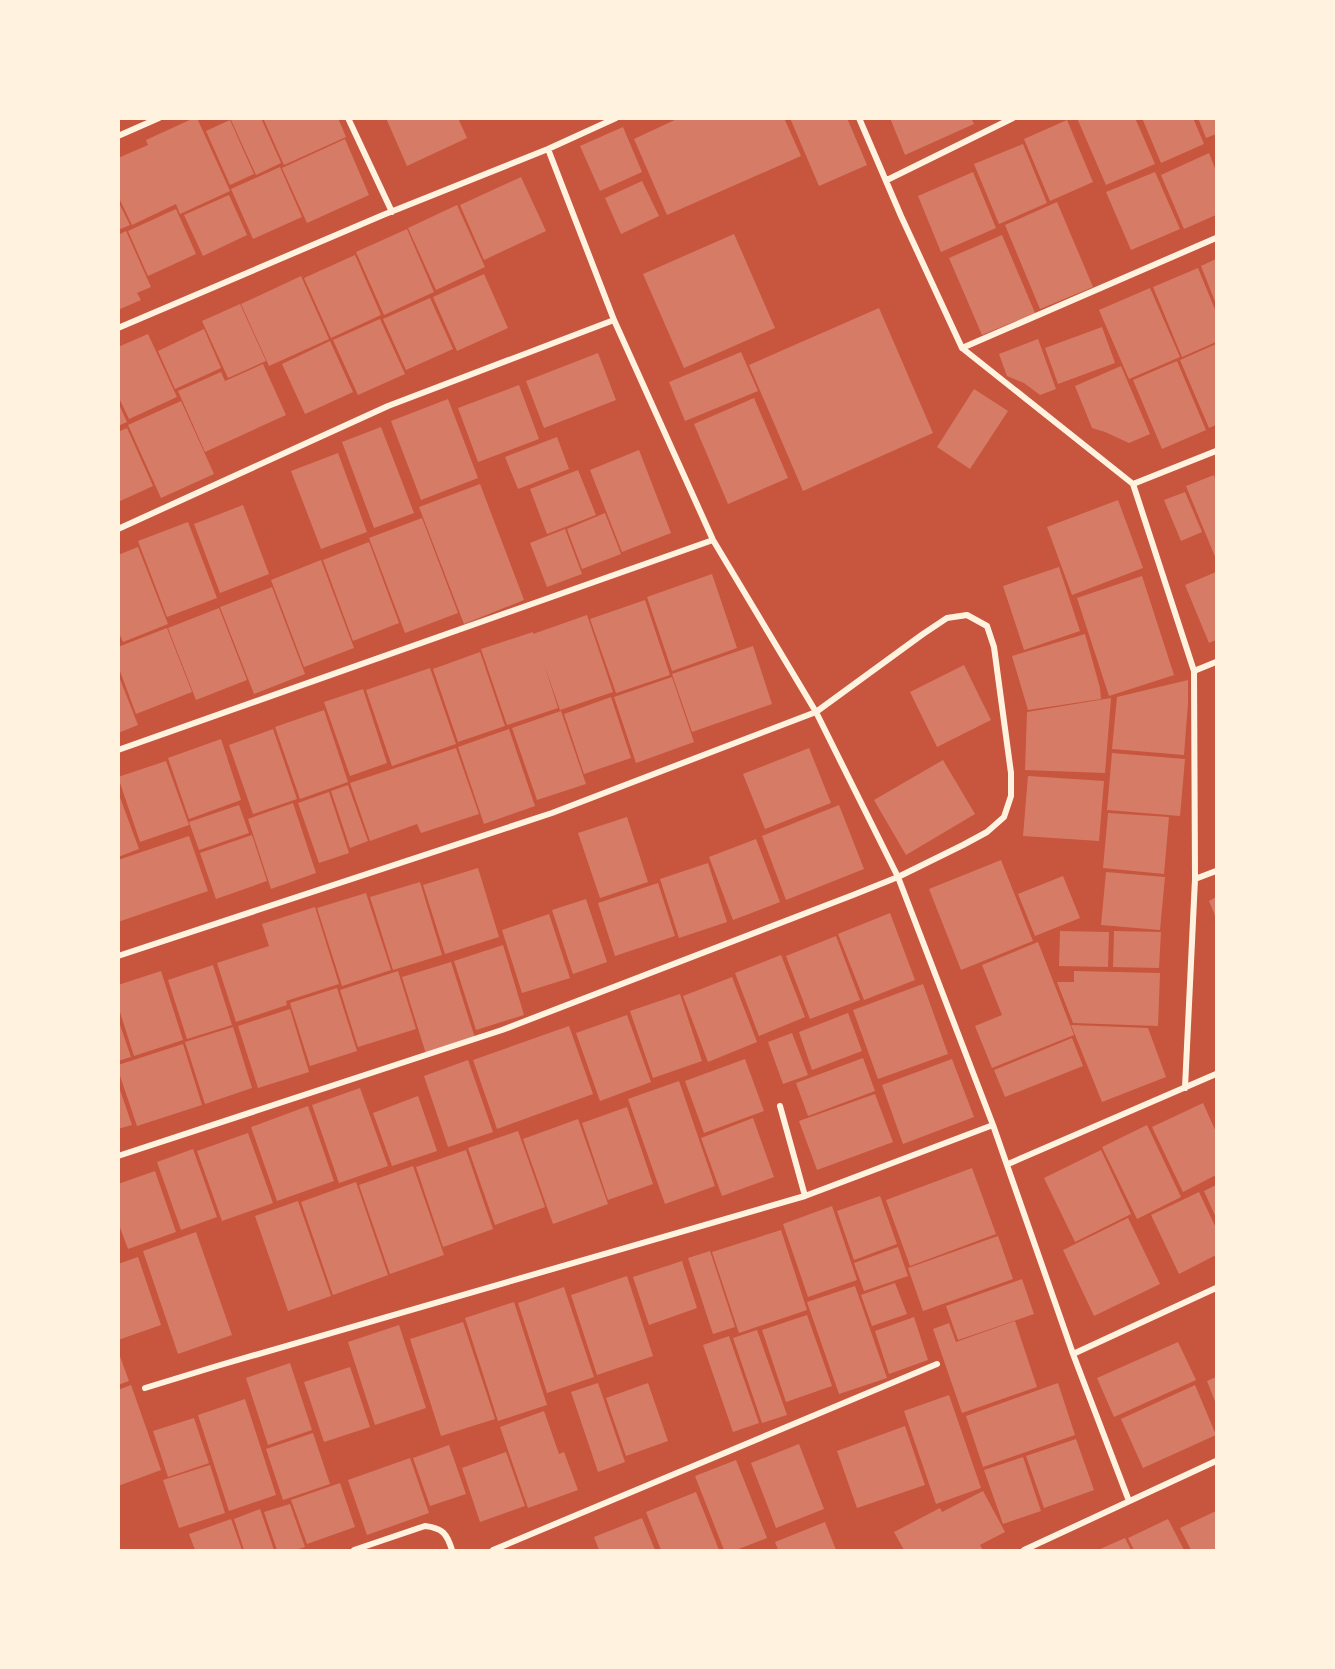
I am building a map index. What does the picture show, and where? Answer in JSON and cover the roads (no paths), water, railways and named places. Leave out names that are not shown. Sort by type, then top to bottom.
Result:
[{"type":"street","points":[[118,136],[159,118]]},
{"type":"street","points":[[348,118],[392,212]]},
{"type":"street","points":[[118,327],[548,149],[616,118]]},
{"type":"street","points":[[859,118],[962,348],[1133,484],[1194,671],[1195,879],[1185,1088]]},
{"type":"street","points":[[887,180],[1013,118]]},
{"type":"street","points":[[548,149],[614,320],[713,540],[816,712],[898,877],[1008,1164],[1073,1354],[1129,1501]]},
{"type":"street","points":[[962,348],[1216,238]]},
{"type":"street","points":[[118,529],[388,406],[614,320]]},
{"type":"street","points":[[1133,484],[1216,451]]},
{"type":"street","points":[[118,750],[713,540]]},
{"type":"street","points":[[118,957],[552,813],[816,712],[947,618],[967,615],[987,626],[994,647],[1011,773],[1011,796],[1004,817],[987,832],[898,877],[502,1030],[118,1156]]},
{"type":"street","points":[[1194,671],[1216,662]]},
{"type":"street","points":[[1195,879],[1216,871]]},
{"type":"street","points":[[1008,1164],[1216,1074]]},
{"type":"street","points":[[780,1106],[805,1196]]},
{"type":"street","points":[[145,1388],[805,1196],[993,1125]]},
{"type":"street","points":[[1073,1354],[1216,1288]]},
{"type":"street","points":[[493,1551],[937,1364]]},
{"type":"street","points":[[1024,1551],[1216,1461]]},
{"type":"street","points":[[354,1551],[426,1526],[442,1531],[452,1551]]}]
